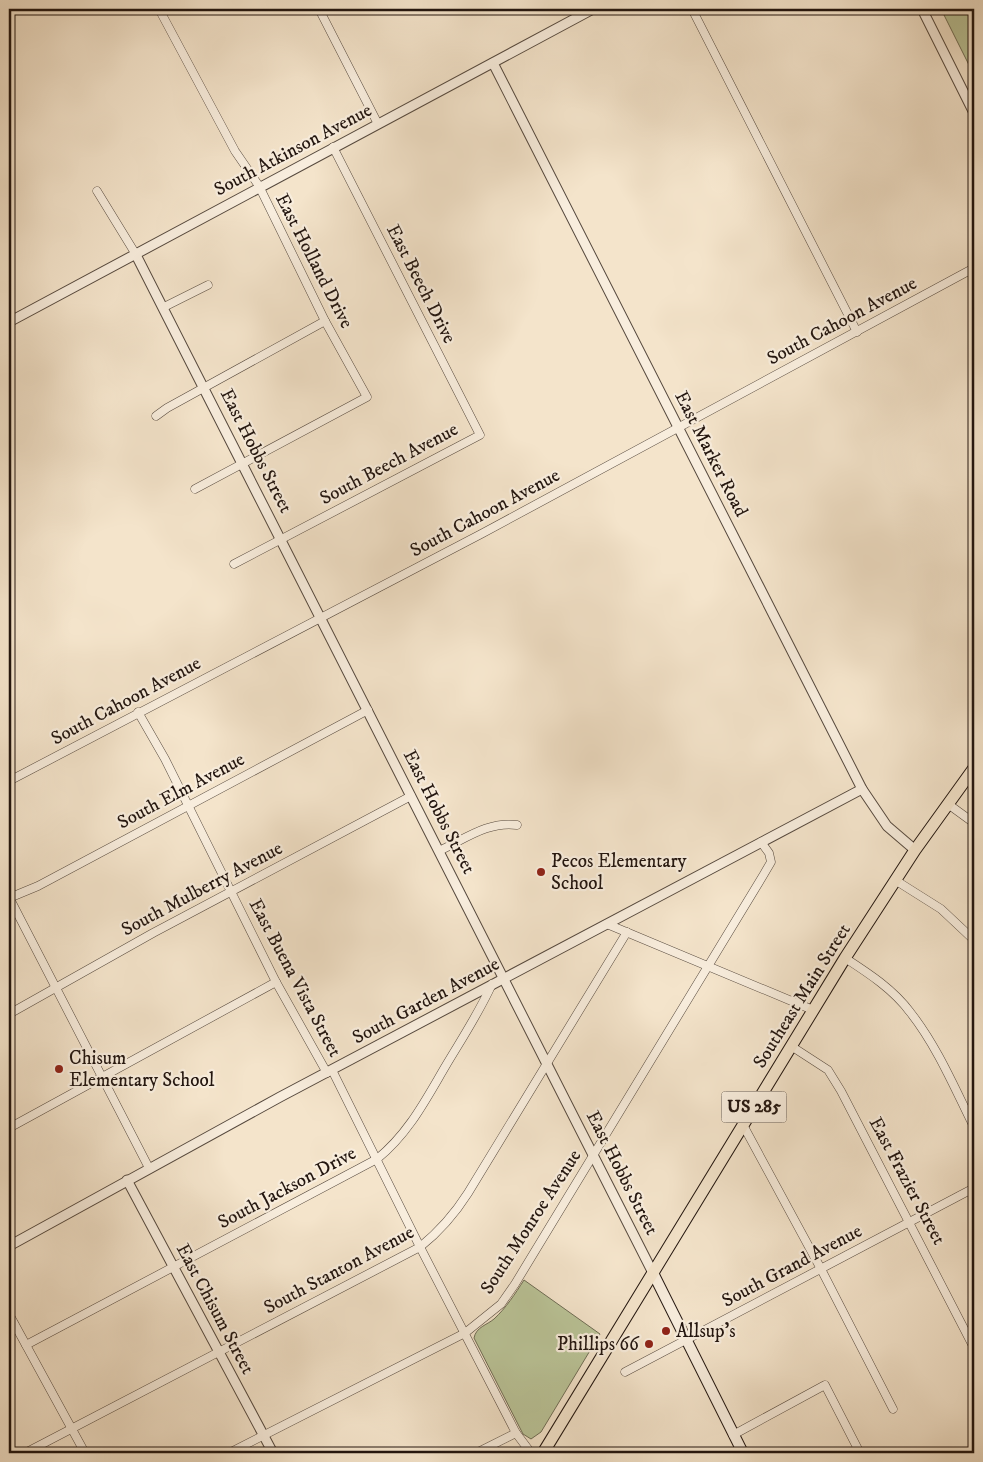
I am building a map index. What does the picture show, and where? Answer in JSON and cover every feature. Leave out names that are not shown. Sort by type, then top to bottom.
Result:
[{"type":"main road","name":"Southeast Main Street","points":[[543,1453],[845,958],[915,850],[974,768]]},
{"type":"main road","name":"East Hobbs Street","points":[[653,1273],[743,1453]]},
{"type":"street","name":"East Holland Drive","points":[[159,9],[235,151],[259,186],[325,322],[366,397],[242,464]]},
{"type":"street","points":[[319,9],[378,124]]},
{"type":"street","name":"South Atkinson Avenue","points":[[9,322],[259,186],[593,9]]},
{"type":"street","points":[[692,9],[857,332]]},
{"type":"street","points":[[922,9],[974,112]]},
{"type":"street","name":"East Marker Road","points":[[493,63],[680,427],[862,789],[887,826],[915,850]]},
{"type":"street","name":"East Beech Drive","points":[[333,148],[480,434]]},
{"type":"street","name":"East Hobbs Street","points":[[97,191],[135,253],[164,306],[242,464],[548,1063],[653,1273]]},
{"type":"street","name":"South Cahoon Avenue","points":[[9,781],[680,427],[974,268]]},
{"type":"street","points":[[164,306],[208,285]]},
{"type":"street","points":[[156,416],[325,322]]},
{"type":"street","name":"South Beech Avenue","points":[[234,564],[480,434]]},
{"type":"street","points":[[194,489],[242,464]]},
{"type":"street","name":"South Elm Avenue","points":[[9,898],[38,886],[368,710]]},
{"type":"street","name":"East Buena Vista Street","points":[[138,712],[189,806],[276,982],[377,1159],[516,1433],[531,1453]]},
{"type":"street","name":"South Garden Avenue","points":[[9,1246],[149,1168],[492,984],[862,789]]},
{"type":"street","name":"South Mulberry Avenue","points":[[9,1014],[231,891],[411,796]]},
{"type":"street","points":[[948,804],[974,823]]},
{"type":"street","points":[[439,851],[490,826],[502,823],[517,825]]},
{"type":"street","name":"South Monroe Avenue","points":[[230,1453],[264,1435],[271,1434],[465,1333],[490,1314],[506,1297],[771,862],[769,853],[761,842]]},
{"type":"street","points":[[895,880],[941,909],[974,940]]},
{"type":"street","points":[[9,898],[149,1168]]},
{"type":"street","points":[[607,924],[625,935],[708,966],[814,1010]]},
{"type":"street","name":"South Stanton Avenue","points":[[25,1453],[420,1247],[454,1215],[625,935]]},
{"type":"street","points":[[845,958],[888,989],[910,1012],[929,1042],[974,1127]]},
{"type":"street","points":[[9,1128],[276,982]]},
{"type":"street","name":"South Jackson Drive","points":[[26,1345],[377,1159],[394,1145],[409,1126],[471,1024],[492,984]]},
{"type":"street","name":"East Frazier Street","points":[[791,1046],[828,1070],[841,1091],[974,1348]]},
{"type":"street","points":[[743,1125],[821,1269],[892,1409]]},
{"type":"street","name":"East Chisum Street","points":[[127,1180],[273,1453]]},
{"type":"street","name":"South Grand Avenue","points":[[625,1372],[974,1188]]},
{"type":"street","points":[[9,1314],[84,1453]]},
{"type":"street","points":[[733,1435],[825,1385],[860,1453]]},
{"type":"street","points":[[476,1453],[516,1433]]},
{"type":"green space","points":[[941,9],[974,9],[974,75]]},
{"type":"green space","points":[[524,1280],[600,1334],[541,1432],[531,1439],[523,1434],[474,1338],[479,1329],[494,1319],[502,1310]]},
{"type":"place","name":"Pecos Elementary School","points":[[541,872]]},
{"type":"place","name":"Chisum Elementary School","points":[[59,1069]]},
{"type":"place","name":"Allsup's","points":[[666,1331]]},
{"type":"place","name":"Phillips 66","points":[[649,1344]]}]
